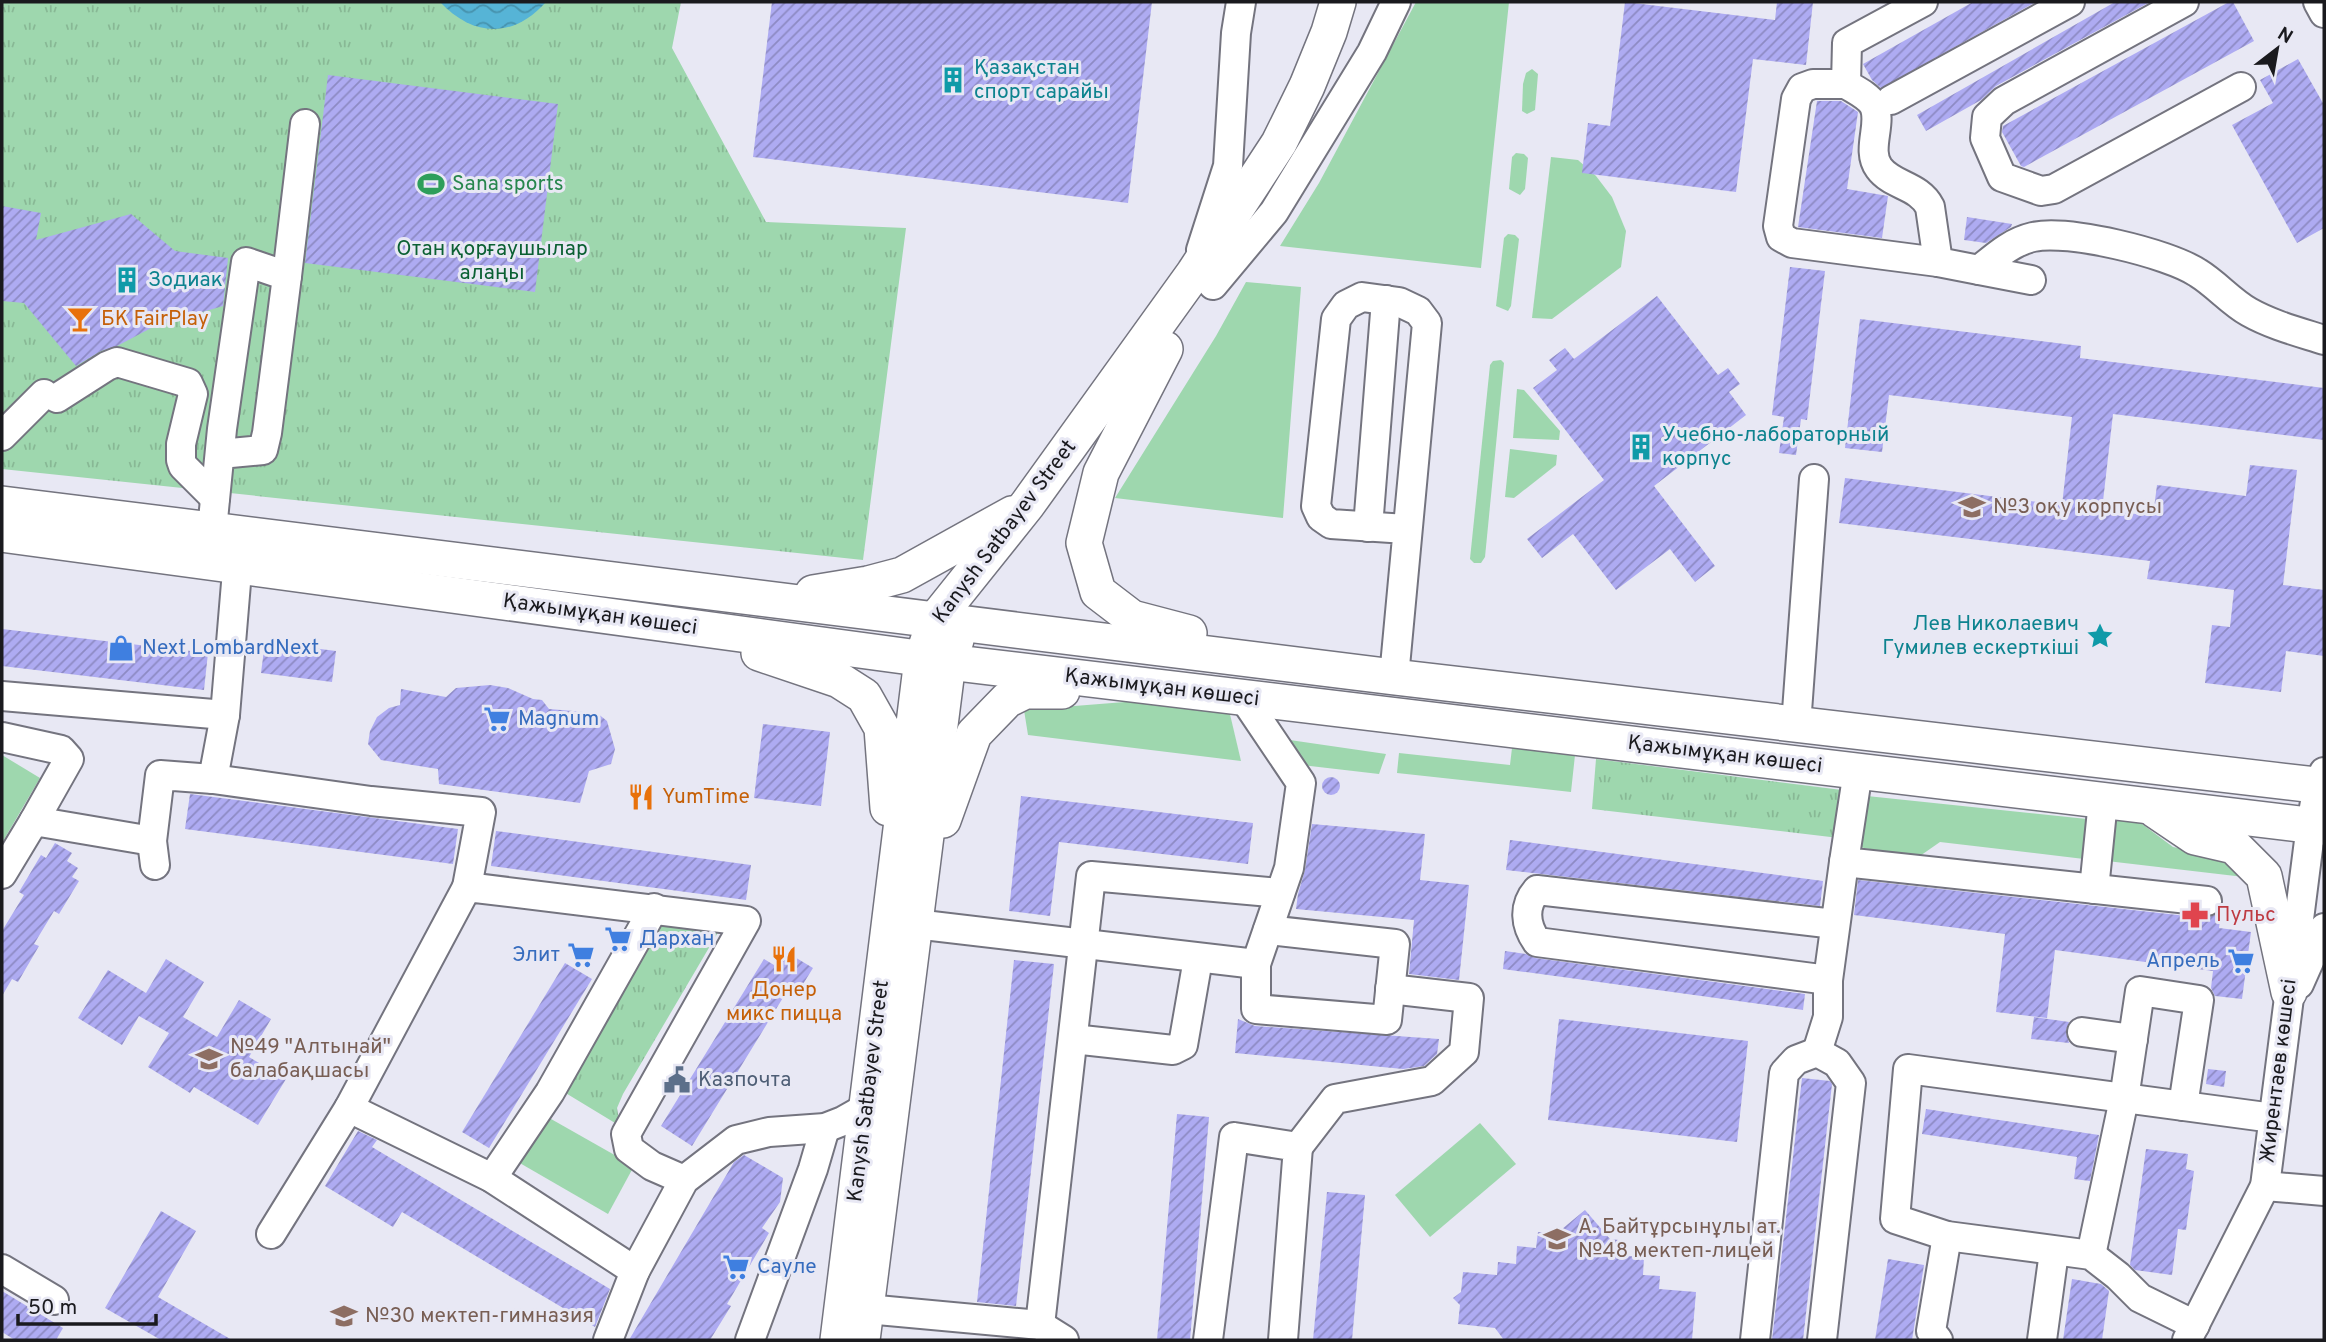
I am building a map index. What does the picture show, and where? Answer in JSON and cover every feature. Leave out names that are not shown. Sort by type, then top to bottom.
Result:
[{"type":"main road","name":"Kanysh Satbayev Street","points":[[949,622],[1166,349],[1279,143],[1307,86],[1338,2]]},
{"type":"main road","name":"Kanysh Satbayev Street","points":[[838,1340],[857,1319],[880,1100],[935,661],[949,622],[1027,505],[1203,279],[1301,147],[1346,45],[1360,2]]},
{"type":"main road","points":[[1166,349],[1101,473],[1084,543],[1098,592],[1132,618],[1321,668]]},
{"type":"main road","name":"Қажымұқан көшесі","points":[[2,504],[223,538],[669,625],[935,661],[2317,826]]},
{"type":"main road","points":[[768,599],[868,584],[902,575],[1027,505]]},
{"type":"main road","name":"Қажымұқан көшесі","points":[[11,543],[223,538],[768,599],[1796,725],[2322,781]]},
{"type":"main road","points":[[669,625],[839,680],[864,696],[882,728],[907,883]]},
{"type":"main road","points":[[907,883],[974,734],[1007,700],[1026,691],[1167,688]]},
{"type":"main road","points":[[2149,806],[2195,837],[2234,846],[2264,876],[2288,1002]]},
{"type":"main road","name":"Kanysh Satbayev Street","points":[[880,1100],[915,924],[907,883]]},
{"type":"street","points":[[1203,279],[1227,166],[1236,33],[1241,2]]},
{"type":"street","points":[[1203,279],[1274,212],[1372,52],[1396,2]]},
{"type":"street","points":[[1846,84],[1847,43],[1923,2]]},
{"type":"street","points":[[1891,100],[2070,2]]},
{"type":"street","points":[[2185,2],[2004,101],[1987,117],[1985,138],[2002,177],[2040,191],[2054,189],[2241,87]]},
{"type":"street","points":[[2318,2],[2324,13]]},
{"type":"street","points":[[1938,262],[1930,207],[1926,198],[1887,176],[1878,167],[1874,157],[1876,111],[1872,103],[1846,84],[1813,84],[1802,88],[1796,99],[1778,226],[1781,237],[1792,243],[1938,262],[2031,280]]},
{"type":"street","points":[[220,454],[263,450],[305,124]]},
{"type":"street","points":[[1979,270],[2008,246],[2034,237],[2062,235],[2123,246],[2172,259],[2197,272],[2248,312],[2324,340]]},
{"type":"street","points":[[213,779],[225,715],[220,454],[246,262],[287,276]]},
{"type":"street","points":[[1394,677],[1427,323],[1418,311],[1399,302],[1362,297],[1346,305],[1336,319],[1316,506],[1321,517],[1331,524],[1406,529]]},
{"type":"street","points":[[1368,527],[1386,300]]},
{"type":"street","points":[[2,436],[50,396],[117,362],[188,383],[193,394],[181,443],[181,460],[223,538]]},
{"type":"street","points":[[1796,725],[1814,479]]},
{"type":"street","points":[[2,696],[225,715]]},
{"type":"street","points":[[1243,697],[1301,783],[1289,868],[1256,964],[1256,1009],[1387,1020],[1395,944],[1268,930]]},
{"type":"street","points":[[2,737],[61,750],[69,759],[2,874]]},
{"type":"street","points":[[1817,1052],[1828,1017],[1828,980],[1858,771]]},
{"type":"street","points":[[34,821],[154,853],[159,775],[213,779],[371,801],[481,812],[467,887],[349,1108],[271,1234]]},
{"type":"street","name":"Жирентаев көшесі","points":[[2191,1333],[2265,1186],[2288,1002],[2322,781]]},
{"type":"street","points":[[2094,889],[2103,800]]},
{"type":"street","points":[[1844,862],[2207,901]]},
{"type":"street","points":[[1040,1325],[1091,876],[1280,893]]},
{"type":"street","points":[[467,887],[746,921],[626,1134],[629,1149],[652,1166],[684,1180]]},
{"type":"street","points":[[1828,980],[1537,942],[1530,933],[1526,912],[1529,899],[1537,890],[1835,924]]},
{"type":"street","points":[[492,1178],[550,1092],[654,908]]},
{"type":"street","points":[[915,924],[1256,964]]},
{"type":"street","points":[[2288,1002],[2324,928]]},
{"type":"street","points":[[1073,1039],[1173,1050],[1184,1045],[1198,959]]},
{"type":"street","points":[[1283,1340],[1298,1147],[1335,1100],[1432,1082],[1464,1052],[1469,998],[1390,989]]},
{"type":"street","points":[[2091,1255],[2124,1098],[2140,991],[2199,1000],[2183,1106]]},
{"type":"street","points":[[2082,1032],[2133,1039]]},
{"type":"street","points":[[1755,1340],[1784,1073],[1796,1060],[1817,1052],[1838,1063],[1851,1083],[1822,1340]]},
{"type":"street","points":[[2191,1333],[2140,1298],[2091,1255],[1947,1236],[1895,1219],[1908,1069],[2273,1118]]},
{"type":"street","points":[[608,1340],[635,1271],[684,1180],[736,1140],[769,1132],[825,1128],[880,1100]]},
{"type":"street","points":[[349,1108],[492,1178],[635,1271]]},
{"type":"street","points":[[750,1340],[813,1169],[825,1128]]},
{"type":"street","points":[[1208,1340],[1234,1137],[1298,1147]]},
{"type":"street","points":[[2265,1186],[2324,1191]]},
{"type":"street","points":[[1938,1340],[1931,1331],[1947,1236]]},
{"type":"street","points":[[2042,1340],[2053,1252]]},
{"type":"street","points":[[2,1269],[54,1300]]},
{"type":"street","points":[[857,1319],[1040,1325],[1064,1340]]},
{"type":"green space","name":"Отан қорғаушылар алаңы","points":[[2,2],[681,2],[672,48],[766,222],[906,228],[863,560],[2,469]]},
{"type":"green space","points":[[1416,2],[1509,2],[1481,268],[1280,246],[1319,183]]},
{"type":"green space","points":[[1532,69],[1538,74],[1535,110],[1527,114],[1522,111],[1523,84],[1526,73]]},
{"type":"green space","points":[[1516,153],[1524,154],[1528,158],[1525,189],[1520,195],[1509,189],[1512,157]]},
{"type":"green space","points":[[1551,157],[1578,160],[1596,176],[1612,197],[1626,231],[1621,267],[1552,319],[1532,318]]},
{"type":"green space","points":[[1508,234],[1519,239],[1511,306],[1508,311],[1496,306],[1504,238]]},
{"type":"green space","points":[[1246,282],[1301,287],[1283,518],[1115,498],[1216,336]]},
{"type":"green space","points":[[1501,360],[1504,363],[1485,557],[1481,563],[1474,563],[1470,559],[1490,365],[1493,361]]},
{"type":"green space","points":[[1517,389],[1524,390],[1560,431],[1559,440],[1513,438]]},
{"type":"green space","points":[[1510,449],[1557,455],[1556,465],[1514,498],[1505,497]]},
{"type":"green space","points":[[1150,700],[1229,710],[1241,761],[1028,735],[1024,710]]},
{"type":"green space","points":[[1276,738],[1386,754],[1379,774],[1293,764]]},
{"type":"green space","points":[[1512,748],[1575,755],[1571,792],[1397,773],[1399,753],[1510,765]]},
{"type":"green space","points":[[2,755],[40,778],[2,843]]},
{"type":"green space","points":[[1596,759],[1842,790],[1839,838],[1592,809]]},
{"type":"green space","points":[[1867,796],[2087,819],[2084,859],[1940,842],[1917,858],[1859,847]]},
{"type":"green space","points":[[2114,818],[2138,821],[2173,847],[2219,856],[2244,877],[2107,861]]},
{"type":"green space","points":[[654,921],[720,929],[623,1094],[617,1108],[620,1126],[559,1089]]},
{"type":"green space","points":[[544,1115],[634,1166],[608,1214],[518,1162]]},
{"type":"green space","points":[[1480,1123],[1516,1164],[1430,1237],[1395,1195]]},
{"type":"water","points":[[440,2],[546,2],[520,23],[493,29],[466,22]]},
{"type":"building","name":"Қазақстан спорт сарайы","points":[[772,2],[1152,2],[1128,203],[753,157]]},
{"type":"building","points":[[1625,2],[1775,20],[1777,2],[1813,2],[1806,65],[1753,59],[1736,192],[1582,173],[1588,123],[1610,126]]},
{"type":"building","points":[[1973,2],[2036,2],[1881,88],[1872,80],[1863,64]]},
{"type":"building","points":[[2115,2],[2150,2],[1996,86],[1981,100],[1926,131],[1917,115]]},
{"type":"building","points":[[2233,2],[2254,41],[2024,167],[2021,166],[2002,132],[2003,126]]},
{"type":"building","points":[[2298,59],[2324,105],[2324,228],[2297,243],[2232,125],[2273,103],[2260,80]]},
{"type":"building","name":"Sana sports","points":[[328,75],[558,104],[535,292],[305,263]]},
{"type":"building","points":[[1817,101],[1841,101],[1858,112],[1847,189],[1888,196],[1882,238],[1798,227]]},
{"type":"building","name":"Зодиак","points":[[2,206],[41,213],[36,240],[131,214],[175,251],[228,258],[223,306],[155,326],[76,366],[24,303],[2,301]]},
{"type":"building","points":[[1967,217],[2012,224],[1986,243],[1964,240]]},
{"type":"building","points":[[1790,267],[1825,271],[1807,420],[1801,419],[1796,455],[1779,453],[1784,417],[1772,415]]},
{"type":"building","name":"Учебно-лабораторный корпус","points":[[1657,296],[1718,375],[1728,368],[1740,384],[1729,392],[1746,415],[1654,486],[1715,566],[1695,582],[1670,549],[1616,590],[1573,534],[1542,558],[1527,539],[1604,480],[1533,388],[1557,370],[1549,360],[1565,348],[1574,359]]},
{"type":"building","name":"№3 оқу корпусы","points":[[1860,319],[2081,346],[2080,358],[2324,388],[2324,440],[2113,414],[2102,510],[2153,516],[2157,485],[2246,496],[2250,465],[2297,470],[2283,585],[2324,590],[2324,656],[2286,651],[2281,692],[2205,683],[2212,625],[2230,627],[2234,590],[2147,579],[2150,561],[1839,523],[1845,478],[2062,505],[2072,417],[1889,395],[1882,452],[1845,448]]},
{"type":"building","points":[[2,629],[208,653],[204,690],[2,666]]},
{"type":"building","points":[[265,642],[336,651],[332,682],[261,673]]},
{"type":"building","points":[[490,685],[508,688],[542,700],[549,709],[597,713],[607,721],[615,749],[611,764],[589,771],[580,803],[439,784],[438,769],[381,760],[368,744],[370,731],[377,717],[389,708],[400,705],[401,689],[446,697],[456,688]]},
{"type":"building","points":[[763,724],[830,732],[821,806],[754,798]]},
{"type":"building","points":[[1331,777],[1337,780],[1340,786],[1337,792],[1331,795],[1325,792],[1322,786],[1325,780]]},
{"type":"building","points":[[190,794],[458,829],[453,864],[185,829]]},
{"type":"building","points":[[1021,796],[1253,823],[1248,864],[1059,842],[1050,916],[1009,911]]},
{"type":"building","points":[[1312,824],[1425,834],[1420,880],[1469,885],[1459,980],[1409,974],[1414,920],[1296,909]]},
{"type":"building","points":[[496,831],[751,865],[746,900],[491,866]]},
{"type":"building","points":[[1510,840],[1823,881],[1820,906],[1506,870]]},
{"type":"building","points":[[55,843],[72,853],[67,861],[78,868],[72,877],[79,881],[59,914],[54,911],[34,944],[39,946],[18,982],[12,979],[2,996],[2,931],[24,895],[19,892],[41,855],[46,858]]},
{"type":"building","points":[[1858,880],[2205,918],[2221,913],[2219,928],[2251,932],[2242,999],[2215,996],[2211,988],[2213,971],[2055,950],[2047,1018],[1996,1012],[2005,934],[1854,915]]},
{"type":"building","points":[[1505,951],[1535,958],[1805,994],[1803,1010],[1503,969]]},
{"type":"building","points":[[788,953],[813,968],[800,989],[792,983],[692,1146],[661,1126],[764,959],[779,968]]},
{"type":"building","points":[[166,959],[204,982],[183,1017],[217,1037],[239,1000],[271,1019],[249,1057],[286,1079],[258,1125],[194,1087],[190,1093],[148,1067],[169,1033],[139,1016],[122,1045],[78,1018],[108,970],[146,993]]},
{"type":"building","points":[[1014,960],[1054,964],[1016,1306],[977,1302]]},
{"type":"building","points":[[565,963],[592,979],[489,1148],[462,1132]]},
{"type":"building","points":[[2034,1017],[2069,1022],[2066,1030],[2069,1043],[2031,1039]]},
{"type":"building","points":[[1238,1019],[1255,1026],[1439,1039],[1437,1054],[1424,1066],[1403,1069],[1235,1053]]},
{"type":"building","points":[[1559,1019],[1748,1041],[1737,1142],[1548,1120]]},
{"type":"building","points":[[2208,1069],[2226,1071],[2224,1087],[2206,1084]]},
{"type":"building","points":[[1802,1078],[1830,1081],[1832,1084],[1803,1340],[1772,1340]]},
{"type":"building","points":[[1926,1109],[2099,1135],[2090,1181],[2074,1179],[2077,1157],[1922,1134]]},
{"type":"building","points":[[1177,1114],[1209,1117],[1190,1340],[1157,1340]]},
{"type":"building","points":[[358,1131],[377,1140],[372,1147],[610,1289],[595,1327],[402,1212],[393,1227],[325,1186]]},
{"type":"building","points":[[2146,1149],[2188,1154],[2186,1169],[2194,1171],[2186,1230],[2178,1229],[2172,1275],[2135,1270],[2130,1265]]},
{"type":"building","points":[[744,1155],[783,1178],[780,1202],[762,1228],[769,1233],[727,1304],[731,1306],[710,1340],[629,1340],[734,1162]]},
{"type":"building","points":[[1327,1192],[1365,1195],[1352,1340],[1313,1340]]},
{"type":"building","points":[[1585,1210],[1610,1239],[1627,1241],[1626,1256],[1644,1257],[1643,1275],[1660,1276],[1659,1289],[1696,1292],[1692,1340],[1504,1340],[1495,1328],[1458,1324],[1460,1305],[1453,1298],[1461,1292],[1463,1272],[1497,1275],[1498,1262],[1516,1264],[1517,1246],[1536,1248],[1538,1232],[1556,1234]]},
{"type":"building","points":[[161,1211],[196,1231],[158,1297],[232,1340],[161,1340],[105,1308]]},
{"type":"building","points":[[1888,1259],[1924,1265],[1912,1340],[1875,1340]]},
{"type":"building","points":[[2072,1279],[2101,1284],[2109,1291],[2102,1340],[2063,1340]]},
{"type":"building","points":[[2,1291],[63,1328],[56,1340],[15,1340],[2,1332]]},
{"type":"place","name":"Қазақстан спорт сарайы","points":[[953,80]]},
{"type":"place","name":"Sana sports","points":[[431,184]]},
{"type":"place","name":"Зодиак","points":[[127,280]]},
{"type":"place","name":"БК FairPlay","points":[[80,319]]},
{"type":"place","name":"Учебно-лабораторный корпус","points":[[1641,447]]},
{"type":"place","name":"№3 оқу корпусы","points":[[1972,507]]},
{"type":"place","name":"Лев Николаевич Гумилев ескерткіші","points":[[2100,636]]},
{"type":"place","name":"Next LombardNext","points":[[121,648]]},
{"type":"place","name":"Magnum","points":[[497,719]]},
{"type":"place","name":"YumTime","points":[[641,797]]},
{"type":"place","name":"Пульс","points":[[2195,915]]},
{"type":"place","name":"Дархан","points":[[618,939]]},
{"type":"place","name":"Элит","points":[[581,955]]},
{"type":"place","name":"Донер микс пицца","points":[[784,959]]},
{"type":"place","name":"Апрель","points":[[2241,961]]},
{"type":"place","name":"№49 \"Алтынай\" балабақшасы","points":[[209,1059]]},
{"type":"place","name":"Казпочта","points":[[677,1080]]},
{"type":"place","name":"А. Байтұрсынұлы ат. №48 мектеп-лицей","points":[[1557,1239]]},
{"type":"place","name":"Сауле","points":[[736,1267]]},
{"type":"place","name":"№30 мектеп-гимназия","points":[[344,1316]]}]
